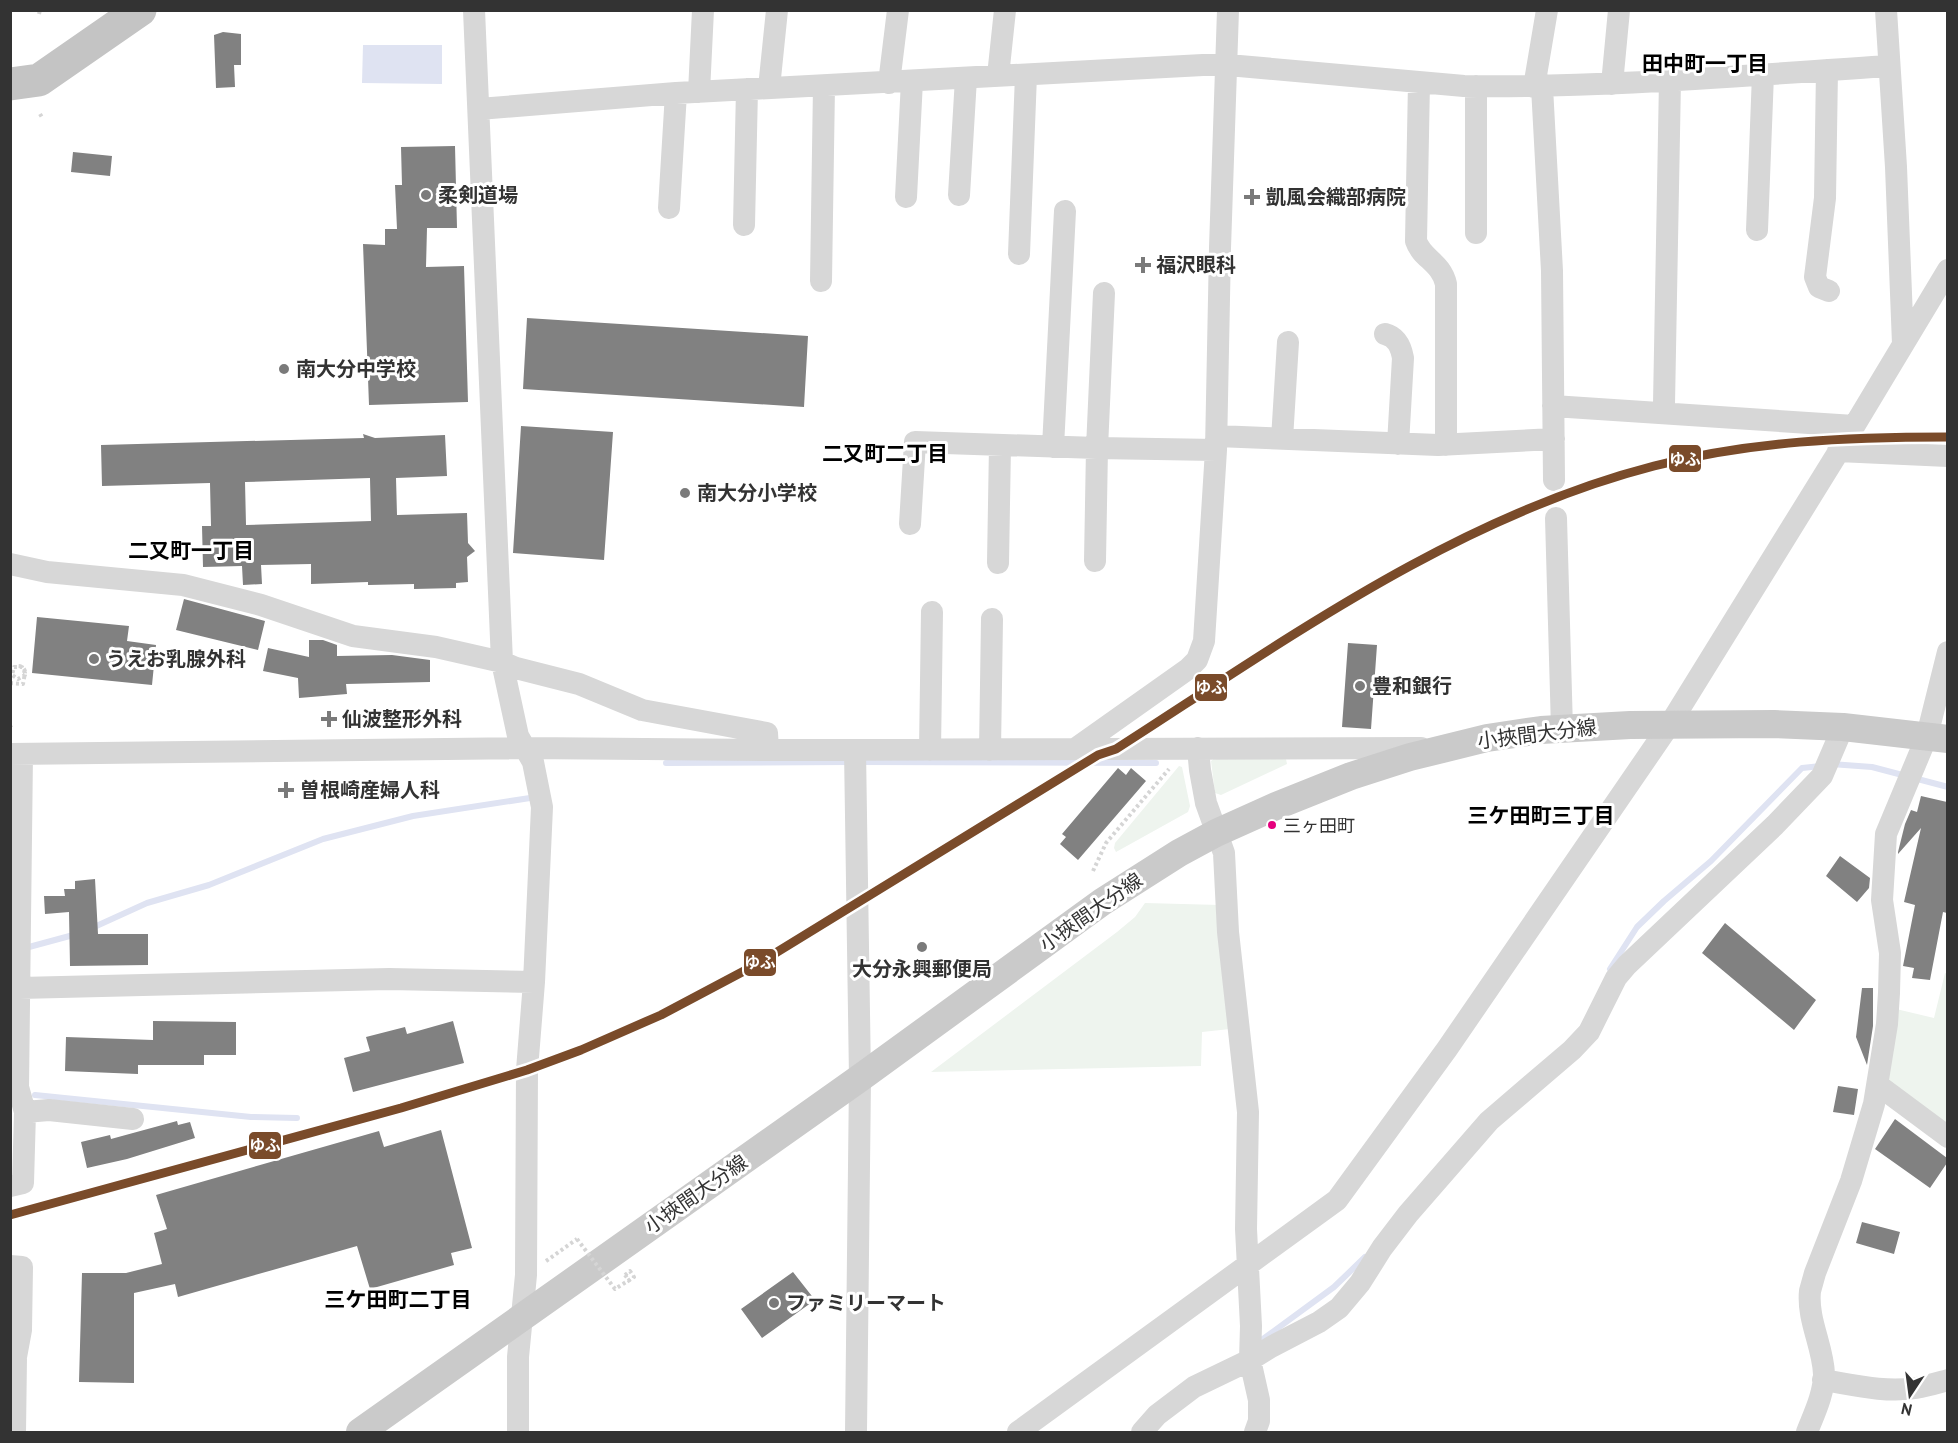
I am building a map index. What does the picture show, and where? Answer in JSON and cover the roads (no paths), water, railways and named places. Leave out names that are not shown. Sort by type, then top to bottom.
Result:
[{"type":"highway","points":[[10,84],[39,80],[140,10]]},
{"type":"main road","name":"小挾間大分線","points":[[360,1432],[860,1078],[1102,902],[1141,876],[1216,833],[1276,806],[1351,776],[1443,748],[1515,734],[1562,729],[1670,724],[1786,724],[1843,727],[1937,738]]},
{"type":"street","points":[[474,10],[501,662],[518,736],[533,762],[542,807],[534,982],[527,1070],[526,1275],[518,1357],[518,1432]]},
{"type":"street","points":[[699,92],[703,10]]},
{"type":"street","points":[[744,225],[758,89],[777,10]]},
{"type":"street","points":[[889,83],[898,10]]},
{"type":"street","points":[[998,76],[1005,10]]},
{"type":"street","points":[[1074,749],[1188,669],[1197,660],[1204,641],[1217,443],[1220,248],[1228,65],[1228,10]]},
{"type":"street","points":[[1547,10],[1538,87],[1551,239],[1554,480]]},
{"type":"street","points":[[1612,84],[1619,10]]},
{"type":"street","points":[[1886,10],[1903,344]]},
{"type":"street","points":[[479,109],[676,93],[1228,65],[1419,82],[1538,87],[1889,66]]},
{"type":"street","points":[[1827,70],[1825,198],[1815,277],[1819,287],[1829,291]]},
{"type":"street","points":[[1757,230],[1763,74]]},
{"type":"street","points":[[1019,254],[1026,75]]},
{"type":"street","points":[[959,195],[966,78]]},
{"type":"street","points":[[1664,404],[1670,80]]},
{"type":"street","points":[[906,197],[912,81]]},
{"type":"street","points":[[1419,82],[1416,241],[1419,249],[1442,270],[1446,284],[1446,445]]},
{"type":"street","points":[[821,281],[824,86]]},
{"type":"street","points":[[1476,86],[1476,232]]},
{"type":"street","points":[[669,208],[676,93]]},
{"type":"street","points":[[1053,447],[1065,211]]},
{"type":"street","points":[[1018,1432],[1337,1200],[1447,1050],[1670,724],[1854,426],[1947,270]]},
{"type":"street","points":[[1095,561],[1096,448],[1104,293]]},
{"type":"street","points":[[1385,334],[1396,340],[1403,358],[1398,444]]},
{"type":"street","points":[[1282,439],[1288,342]]},
{"type":"street","points":[[1553,406],[1854,426]]},
{"type":"street","points":[[910,524],[915,442],[1096,448],[1282,439],[1446,445],[1554,439]]},
{"type":"street","points":[[998,563],[1000,445]]},
{"type":"street","points":[[1838,451],[1947,456]]},
{"type":"street","points":[[1556,518],[1562,729]]},
{"type":"street","points":[[10,564],[47,572],[183,585],[261,605],[353,636],[436,647],[501,662],[579,684],[642,711],[767,733],[768,750]]},
{"type":"street","points":[[930,750],[932,612]]},
{"type":"street","points":[[990,750],[992,619]]},
{"type":"street","points":[[1807,1432],[1823,1380],[1822,1362],[1810,1312],[1810,1291],[1851,1182],[1878,1084],[1887,1024],[1890,953],[1882,900],[1886,834],[1937,738],[1947,652]]},
{"type":"street","points":[[1142,1432],[1157,1416],[1194,1387],[1250,1360],[1319,1322],[1339,1308],[1360,1283],[1382,1248],[1408,1214],[1489,1121],[1572,1050],[1589,1032],[1616,978],[1627,964],[1775,825],[1822,776],[1843,727]]},
{"type":"street","points":[[10,1186],[23,1183],[26,1112],[18,1087],[20,988],[16,754],[525,748],[990,750],[1443,748]]},
{"type":"street","points":[[1198,748],[1205,797],[1224,853],[1228,932],[1248,1112],[1246,1229],[1250,1360],[1259,1400],[1259,1421],[1255,1432]]},
{"type":"street","points":[[855,750],[860,1078],[856,1432]]},
{"type":"street","points":[[20,988],[390,979],[534,982]]},
{"type":"street","points":[[1878,1084],[1947,1137]]},
{"type":"street","points":[[26,1112],[49,1110],[133,1119]]},
{"type":"street","points":[[10,1266],[22,1267],[21,1330],[16,1357],[15,1432]]},
{"type":"street","points":[[1823,1380],[1894,1390],[1915,1388],[1947,1380]]},
{"type":"waterway","points":[[666,763],[850,762]]},
{"type":"waterway","points":[[860,762],[1156,763]]},
{"type":"waterway","points":[[1831,764],[1872,767],[1948,787]]},
{"type":"waterway","points":[[1610,969],[1637,927],[1711,861],[1802,768],[1821,766]]},
{"type":"waterway","points":[[92,928],[147,903],[209,885],[323,839],[413,816],[530,798]]},
{"type":"waterway","points":[[29,947],[77,934]]},
{"type":"waterway","points":[[35,1095],[251,1117],[297,1118]]},
{"type":"waterway","points":[[1263,1339],[1334,1287],[1365,1257]]},
{"type":"place","name":"柔剣道場","points":[[426,195]]},
{"type":"place","name":"凱風会織部病院","points":[[1252,197]]},
{"type":"place","name":"福沢眼科","points":[[1143,265]]},
{"type":"place","name":"南大分中学校","points":[[284,369]]},
{"type":"place","name":"南大分小学校","points":[[685,493]]},
{"type":"place","name":"うえお乳腺外科","points":[[94,659]]},
{"type":"place","name":"豊和銀行","points":[[1360,686]]},
{"type":"place","name":"仙波整形外科","points":[[329,719]]},
{"type":"place","name":"曽根崎産婦人科","points":[[286,790]]},
{"type":"place","name":"三ヶ田町","points":[[1272,825]]},
{"type":"place","name":"大分永興郵便局","points":[[922,947]]},
{"type":"place","name":"ファミリーマート","points":[[774,1303]]},
{"type":"district","name":"田中町一丁目","points":[[1705,63]]},
{"type":"district","name":"二又町二丁目","points":[[885,453]]},
{"type":"district","name":"二又町一丁目","points":[[191,550]]},
{"type":"district","name":"三ケ田町三丁目","points":[[1541,815]]},
{"type":"district","name":"三ケ田町二丁目","points":[[398,1299]]}]
